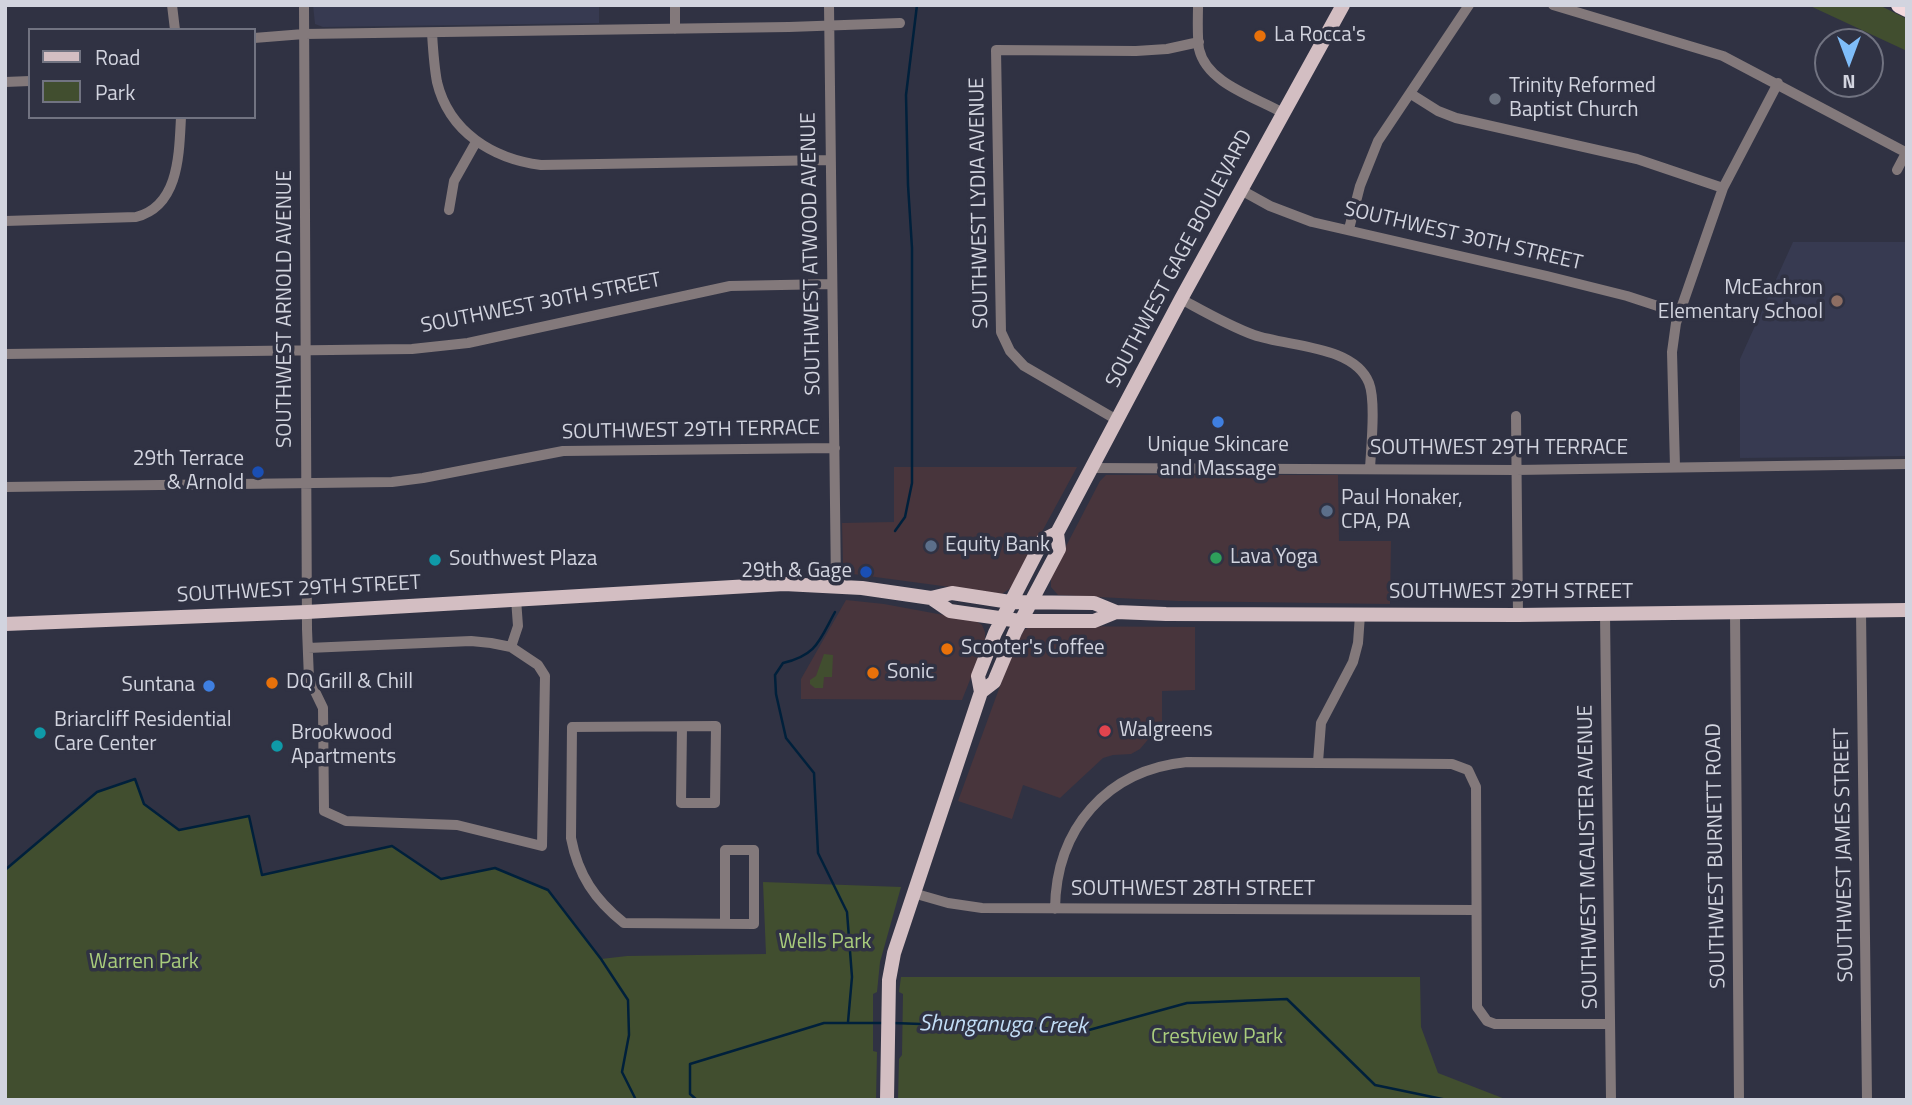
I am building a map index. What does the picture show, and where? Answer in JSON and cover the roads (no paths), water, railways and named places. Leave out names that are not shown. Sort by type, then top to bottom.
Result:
[{"type":"highway","points":[[1899,5],[1907,9]]},
{"type":"main road","name":"SOUTHWEST GAGE BOULEVARD","points":[[981,692],[994,682],[1020,621],[1059,549],[1057,533],[1091,468],[1343,5]]},
{"type":"main road","name":"SOUTHWEST GAGE BOULEVARD","points":[[887,1100],[888,997],[894,953],[981,692],[978,676],[1010,602],[1043,540],[1057,533]]},
{"type":"main road","name":"SOUTHWEST 29TH STREET","points":[[5,624],[307,612],[755,585],[835,586],[930,598],[952,593],[1010,602],[1094,603],[1116,612],[1518,615],[1907,610]]},
{"type":"main road","name":"SOUTHWEST 29TH STREET","points":[[930,598],[950,611],[1020,621],[1094,621],[1116,612]]},
{"type":"street","points":[[172,5],[175,28]]},
{"type":"street","name":"SOUTHWEST ARNOLD AVENUE","points":[[304,5],[307,612],[309,679],[323,708],[324,811],[338,820],[345,821],[457,825],[542,846],[545,676],[538,664],[511,647]]},
{"type":"street","points":[[675,5],[675,29]]},
{"type":"street","name":"SOUTHWEST ATWOOD AVENUE","points":[[829,5],[835,586]]},
{"type":"street","points":[[1198,5],[1201,55],[1213,73],[1283,113]]},
{"type":"street","points":[[1349,229],[1368,163],[1386,128],[1469,5]]},
{"type":"street","points":[[1553,5],[1723,56],[1906,153],[1897,170]]},
{"type":"street","points":[[256,38],[304,34],[901,23]]},
{"type":"street","points":[[432,33],[437,82],[444,100],[460,126],[476,142],[507,158],[541,164],[830,160]]},
{"type":"street","name":"SOUTHWEST LYDIA AVENUE","points":[[1117,420],[1024,366],[1010,351],[1001,332],[996,50],[1136,51],[1199,43]]},
{"type":"street","points":[[5,82],[28,81]]},
{"type":"street","points":[[1675,467],[1672,352],[1679,313],[1723,188],[1778,83]]},
{"type":"street","points":[[1411,94],[1438,111],[1456,118],[1637,159],[1723,188]]},
{"type":"street","points":[[5,220],[136,217],[150,213],[169,192],[181,119]]},
{"type":"street","points":[[449,209],[454,181],[476,142]]},
{"type":"street","name":"SOUTHWEST 30TH STREET","points":[[1241,190],[1300,218],[1627,296],[1679,313]]},
{"type":"street","name":"SOUTHWEST 30TH STREET","points":[[5,354],[412,349],[447,346],[730,286],[832,284]]},
{"type":"street","points":[[1181,299],[1248,333],[1334,354],[1357,365],[1371,388],[1370,469]]},
{"type":"street","points":[[1516,416],[1518,615]]},
{"type":"street","name":"SOUTHWEST 29TH TERRACE","points":[[5,487],[403,481],[547,453],[589,449],[835,448]]},
{"type":"street","name":"SOUTHWEST 29TH TERRACE","points":[[1091,468],[1516,470],[1907,464]]},
{"type":"street","points":[[308,648],[471,641],[511,647],[518,626],[516,599]]},
{"type":"street","name":"SOUTHWEST JAMES STREET","points":[[1861,611],[1867,1100]]},
{"type":"street","name":"SOUTHWEST BURNETT ROAD","points":[[1735,612],[1739,1100]]},
{"type":"street","name":"SOUTHWEST MCALISTER AVENUE","points":[[1605,614],[1611,1100]]},
{"type":"street","points":[[1318,762],[1321,723],[1353,662],[1358,643],[1360,615]]},
{"type":"street","points":[[682,727],[681,803],[715,803],[716,726],[572,727],[571,838],[574,854],[587,885],[597,899],[624,923],[725,924],[754,924],[754,850],[724,850],[725,924]]},
{"type":"street","points":[[1055,909],[1060,862],[1072,834],[1102,797],[1129,778],[1157,767],[1187,762],[1452,764],[1468,770],[1476,788],[1477,1007],[1481,1015],[1495,1024],[1610,1024]]},
{"type":"street","name":"SOUTHWEST 28TH STREET","points":[[913,893],[948,904],[982,908],[1475,910]]},
{"type":"waterway","points":[[895,531],[905,517],[912,483],[912,248],[906,95],[917,5]]},
{"type":"waterway","points":[[835,612],[816,645],[803,656],[783,663],[775,675],[776,694],[786,738],[814,773],[818,853],[847,912],[852,977],[848,1022]]},
{"type":"waterway","name":"Shunganuga Creek","points":[[5,870],[97,792],[135,779],[144,804],[179,830],[249,816],[262,875],[392,846],[441,879],[495,868],[548,890],[601,959],[628,1000],[629,1035],[622,1072],[636,1100]]},
{"type":"waterway","name":"Shunganuga Creek","points":[[893,1023],[1089,1030],[1187,1003],[1287,999],[1375,1085],[1447,1100]]},
{"type":"waterway","name":"Shunganuga Creek","points":[[697,1100],[690,1094],[690,1064],[824,1023],[883,1023]]},
{"type":"place","name":"La Rocca's","points":[[1260,36]]},
{"type":"place","name":"Trinity Reformed Baptist Church","points":[[1495,99]]},
{"type":"place","name":"McEachron Elementary School","points":[[1837,301]]},
{"type":"place","name":"Unique Skincare and Massage","points":[[1218,422]]},
{"type":"place","name":"29th Terrace & Arnold","points":[[258,472]]},
{"type":"place","name":"Paul Honaker, CPA, PA","points":[[1327,511]]},
{"type":"place","name":"Equity Bank","points":[[931,546]]},
{"type":"place","name":"Lava Yoga","points":[[1216,558]]},
{"type":"place","name":"Southwest Plaza","points":[[435,560]]},
{"type":"place","name":"29th & Gage","points":[[866,572]]},
{"type":"place","name":"Scooter's Coffee","points":[[947,649]]},
{"type":"place","name":"Sonic","points":[[873,673]]},
{"type":"place","name":"DQ Grill & Chill","points":[[272,683]]},
{"type":"place","name":"Suntana","points":[[209,686]]},
{"type":"place","name":"Walgreens","points":[[1105,731]]},
{"type":"place","name":"Briarcliff Residential Care Center","points":[[40,733]]},
{"type":"place","name":"Brookwood Apartments","points":[[277,746]]},
{"type":"park label","name":"Wells Park","points":[[825,943]]},
{"type":"park label","name":"Warren Park","points":[[144,963]]},
{"type":"park label","name":"Crestview Park","points":[[1217,1038]]}]
